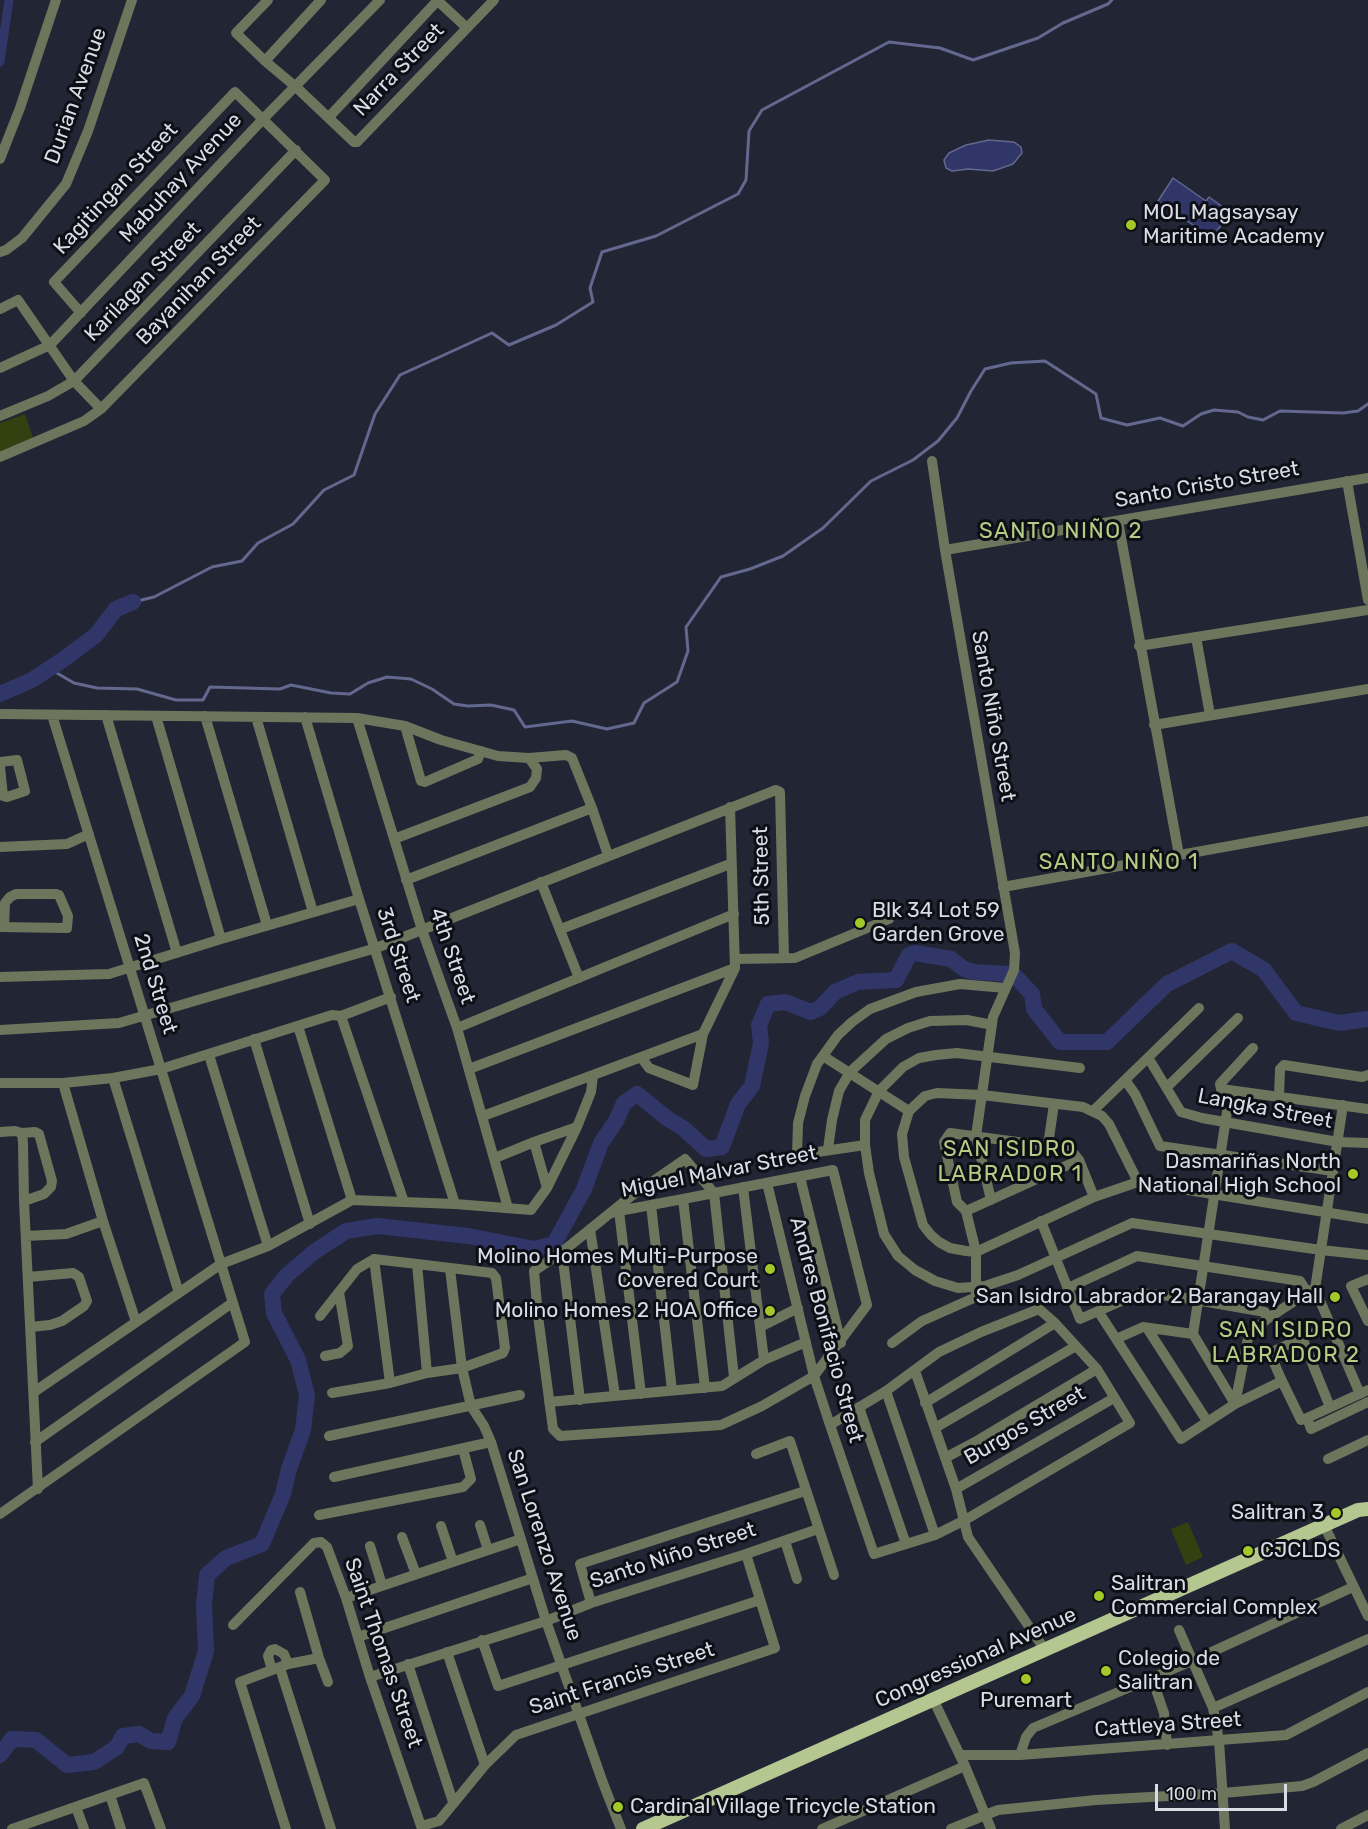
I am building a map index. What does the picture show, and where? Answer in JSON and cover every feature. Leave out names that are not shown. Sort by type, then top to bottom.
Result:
[{"type":"main road","name":"Congressional Avenue","points":[[643,1829],[1324,1525],[1363,1510],[1368,1499]]},
{"type":"street","points":[[0,159],[20,108],[56,0]]},
{"type":"street","name":"Durian Avenue","points":[[0,252],[22,238],[66,184],[88,131],[132,0]]},
{"type":"street","points":[[268,0],[236,33],[329,117],[437,0],[466,27]]},
{"type":"street","points":[[265,61],[321,0]]},
{"type":"street","name":"Mabuhay Avenue","points":[[0,368],[50,345],[264,118],[380,0]]},
{"type":"street","name":"Narra Street","points":[[329,117],[354,142],[358,141],[494,0]]},
{"type":"street","name":"Kagitingan Street","points":[[81,314],[54,282],[235,92],[264,118]]},
{"type":"street","points":[[264,118],[296,150]]},
{"type":"street","name":"Bayanihan Street","points":[[0,457],[84,421],[101,409],[325,180],[296,150]]},
{"type":"street","name":"Karilagan Street","points":[[0,416],[48,396],[74,381],[296,150]]},
{"type":"street","points":[[0,309],[18,300],[74,381],[101,409]]},
{"type":"street","name":"Santo Niño Street","points":[[932,461],[945,550],[1015,953],[1014,970],[1006,986]]},
{"type":"street","name":"Santo Cristo Street","points":[[945,550],[1368,478]]},
{"type":"street","points":[[1347,481],[1368,600]]},
{"type":"street","points":[[1118,520],[1139,646],[1179,855]]},
{"type":"street","points":[[1139,646],[1368,610]]},
{"type":"street","points":[[1196,638],[1210,715]]},
{"type":"street","points":[[1154,725],[1368,689]]},
{"type":"street","points":[[0,714],[357,717],[405,726],[441,740],[498,756],[529,758],[569,756],[592,808],[608,855]]},
{"type":"street","name":"2nd Street","points":[[38,1489],[246,1342],[232,1303],[52,715]]},
{"type":"street","points":[[106,716],[177,952]]},
{"type":"street","points":[[156,716],[221,939]]},
{"type":"street","points":[[205,716],[267,925]]},
{"type":"street","points":[[256,717],[313,912]]},
{"type":"street","name":"3rd Street","points":[[305,717],[359,899],[455,1204]]},
{"type":"street","name":"4th Street","points":[[357,717],[422,930],[457,1028],[508,1208]]},
{"type":"street","points":[[405,726],[421,781],[425,782],[478,759],[481,751]]},
{"type":"street","points":[[394,840],[530,787],[536,778],[537,769],[529,758]]},
{"type":"street","points":[[0,762],[17,760],[25,791],[7,797],[3,795],[0,767]]},
{"type":"street","name":"5th Street","points":[[730,807],[771,790],[780,792],[784,958]]},
{"type":"street","points":[[0,1030],[119,1023],[376,948],[730,807],[730,864],[735,964],[704,1034],[693,1085],[650,1068],[642,1057]]},
{"type":"street","points":[[406,880],[592,808]]},
{"type":"street","points":[[1002,887],[1368,821]]},
{"type":"street","points":[[0,847],[67,844],[89,834]]},
{"type":"street","points":[[561,929],[730,864]]},
{"type":"street","points":[[541,882],[579,978]]},
{"type":"street","points":[[16,894],[59,895],[68,916],[67,928],[2,927],[5,903],[16,894]]},
{"type":"street","points":[[0,977],[109,974],[359,899]]},
{"type":"street","points":[[457,1028],[734,914]]},
{"type":"street","points":[[469,1069],[735,964],[795,958],[889,919]]},
{"type":"street","points":[[865,1145],[797,1155],[798,1123],[805,1096],[817,1064],[838,1035],[870,1009],[903,995],[960,984],[1006,986],[992,1025],[976,1136],[991,1200]]},
{"type":"street","points":[[0,1083],[63,1083],[113,1078],[160,1069],[332,1015],[341,1016],[391,997]]},
{"type":"street","points":[[1093,1112],[1199,1008]]},
{"type":"street","points":[[341,1016],[346,1025],[404,1202]]},
{"type":"street","points":[[1167,1088],[1238,1018]]},
{"type":"street","points":[[828,1149],[839,1091],[850,1072],[886,1039],[908,1028],[930,1021],[967,1020],[992,1025]]},
{"type":"street","points":[[298,1026],[352,1200]]},
{"type":"street","points":[[483,1116],[704,1034]]},
{"type":"street","points":[[254,1039],[310,1224]]},
{"type":"street","points":[[1253,1048],[1220,1084],[1221,1089],[1368,1109]]},
{"type":"street","points":[[1080,1068],[957,1053],[919,1059],[903,1067],[879,1092],[865,1120],[865,1145],[869,1173],[884,1234],[898,1256],[915,1270],[935,1281],[958,1288],[985,1286],[1018,1275],[1132,1223],[1368,1255]]},
{"type":"street","points":[[209,1054],[268,1246]]},
{"type":"street","points":[[823,1056],[909,1111]]},
{"type":"street","name":"Langka Street","points":[[1149,1059],[1181,1112],[1338,1142],[1368,1143]]},
{"type":"street","points":[[1279,1097],[1280,1069],[1284,1065],[1362,1077],[1368,1075]]},
{"type":"street","points":[[34,1392],[221,1264],[268,1246],[352,1200],[531,1210],[547,1188],[577,1127],[591,1092],[593,1076]]},
{"type":"street","points":[[113,1078],[179,1293]]},
{"type":"street","points":[[1125,1080],[1135,1094],[1160,1146],[1333,1171]]},
{"type":"street","points":[[63,1083],[103,1221],[136,1322]]},
{"type":"street","points":[[1230,1092],[1193,1334],[1235,1404]]},
{"type":"street","points":[[1138,1182],[1110,1124],[1102,1116],[1083,1107],[982,1095],[937,1093],[925,1096],[909,1111],[902,1134],[904,1157],[923,1225],[931,1235],[950,1248],[976,1252],[1094,1197],[1138,1182],[1368,1219]]},
{"type":"street","points":[[1048,1145],[1054,1104]]},
{"type":"street","points":[[1235,1404],[1248,1338],[1251,1333],[1267,1319],[1311,1291],[1321,1250],[1343,1105]]},
{"type":"street","points":[[495,1158],[577,1127]]},
{"type":"street","points":[[0,1132],[39,1134],[52,1181],[51,1187],[44,1194],[24,1201]]},
{"type":"street","points":[[0,1514],[38,1489],[22,1133]]},
{"type":"street","points":[[892,1343],[922,1321],[976,1297],[976,1252],[966,1211],[957,1202],[944,1142],[950,1133],[1070,1149],[1079,1160],[1094,1197]]},
{"type":"street","points":[[534,1142],[547,1188]]},
{"type":"street","points":[[734,1377],[714,1193],[685,1159],[534,1271],[553,1429],[560,1436],[721,1425],[762,1406],[814,1376],[840,1343],[800,1177]]},
{"type":"street","points":[[966,1211],[1079,1160]]},
{"type":"street","name":"Miguel Malvar Street","points":[[615,1212],[833,1170],[867,1305],[840,1343]]},
{"type":"street","name":"Andres Bonifacio Street","points":[[767,1183],[814,1376],[874,1554],[906,1544]]},
{"type":"street","points":[[743,1188],[764,1360]]},
{"type":"street","points":[[683,1199],[705,1388]]},
{"type":"street","points":[[651,1205],[672,1390]]},
{"type":"street","points":[[615,1212],[641,1394]]},
{"type":"street","points":[[27,1236],[66,1234],[103,1221]]},
{"type":"street","points":[[1041,1221],[1080,1319],[1140,1293],[1265,1312],[1267,1319]]},
{"type":"street","points":[[590,1229],[615,1395]]},
{"type":"street","points":[[562,1252],[580,1400]]},
{"type":"street","points":[[1068,1288],[1137,1256],[1300,1281],[1311,1291],[1330,1326],[1364,1392],[1301,1420],[1271,1356],[1272,1352],[1330,1326]]},
{"type":"street","points":[[374,1259],[390,1383]]},
{"type":"street","points":[[320,1317],[357,1269],[374,1259],[492,1274],[496,1278],[505,1348],[500,1355],[462,1368],[332,1393]]},
{"type":"street","points":[[417,1264],[427,1373]]},
{"type":"street","name":"San Lorenzo Avenue","points":[[450,1269],[462,1368],[471,1406],[491,1442],[546,1621],[621,1829]]},
{"type":"street","points":[[28,1277],[73,1273],[78,1277],[87,1301],[84,1306],[62,1321],[50,1326],[30,1328]]},
{"type":"street","points":[[1368,1279],[1351,1287],[1368,1321]]},
{"type":"street","points":[[325,1356],[340,1353],[348,1346],[339,1292]]},
{"type":"street","points":[[35,1442],[232,1303]]},
{"type":"street","points":[[760,1327],[798,1308]]},
{"type":"street","points":[[830,1425],[859,1407],[886,1391],[939,1352],[1037,1309],[1042,1310],[1055,1323],[1097,1369],[1130,1423],[965,1520],[935,1535],[906,1544],[859,1407]]},
{"type":"street","points":[[1098,1311],[1181,1438],[1235,1404],[1282,1381]]},
{"type":"street","points":[[925,1403],[1055,1323]]},
{"type":"street","points":[[1116,1339],[1143,1327],[1193,1334]]},
{"type":"street","points":[[1147,1328],[1207,1421]]},
{"type":"street","points":[[1302,1338],[1330,1407]]},
{"type":"street","points":[[549,1402],[722,1386],[764,1360],[806,1342]]},
{"type":"street","points":[[934,1428],[1076,1346]]},
{"type":"street","points":[[945,1458],[1097,1369]]},
{"type":"street","points":[[915,1371],[956,1489],[968,1537],[1045,1650]]},
{"type":"street","points":[[886,1391],[935,1535]]},
{"type":"street","points":[[329,1436],[520,1395]]},
{"type":"street","name":"Burgos Street","points":[[956,1489],[1114,1398]]},
{"type":"street","points":[[1307,1418],[1311,1429],[1368,1402]]},
{"type":"street","points":[[1328,1459],[1368,1440]]},
{"type":"street","points":[[756,1454],[790,1441],[834,1575]]},
{"type":"street","points":[[334,1477],[491,1442]]},
{"type":"street","points":[[319,1515],[463,1486],[471,1479],[463,1449]]},
{"type":"street","points":[[591,1603],[580,1564],[805,1491]]},
{"type":"street","points":[[480,1524],[488,1550]]},
{"type":"street","points":[[1324,1525],[1368,1616]]},
{"type":"street","points":[[441,1526],[453,1562]]},
{"type":"street","name":"Santo Niño Street","points":[[370,1677],[546,1621],[591,1603],[818,1529]]},
{"type":"street","points":[[402,1537],[416,1574]]},
{"type":"street","points":[[346,1598],[521,1539]]},
{"type":"street","points":[[785,1541],[796,1579]]},
{"type":"street","name":"Saint Thomas Street","points":[[233,1625],[314,1543],[321,1542],[327,1547],[421,1826]]},
{"type":"street","points":[[370,1546],[382,1585]]},
{"type":"street","name":"Saint Francis Street","points":[[421,1826],[439,1821],[485,1765],[516,1735],[775,1648],[746,1554]]},
{"type":"street","points":[[358,1637],[533,1578]]},
{"type":"street","points":[[1020,1755],[1026,1737],[1033,1728],[1152,1678],[1353,1587]]},
{"type":"street","points":[[300,1592],[328,1682]]},
{"type":"street","points":[[482,1640],[498,1686],[760,1600]]},
{"type":"street","points":[[1179,1630],[1213,1708],[1219,1741],[1225,1829]]},
{"type":"street","points":[[1213,1708],[1368,1639]]},
{"type":"street","points":[[447,1652],[485,1765]]},
{"type":"street","points":[[286,1829],[240,1682],[280,1667],[319,1658]]},
{"type":"street","points":[[408,1664],[453,1802]]},
{"type":"street","points":[[280,1667],[331,1829]]},
{"type":"street","points":[[1152,1678],[1164,1713],[1167,1745]]},
{"type":"street","name":"Cattleya Street","points":[[962,1760],[1286,1735],[1368,1692]]},
{"type":"street","points":[[934,1701],[991,1829]]},
{"type":"street","points":[[951,1829],[998,1810],[1096,1800],[1302,1786],[1368,1754]]},
{"type":"street","points":[[822,1829],[962,1760]]},
{"type":"street","points":[[12,1829],[144,1783],[161,1829]]},
{"type":"street","points":[[110,1794],[121,1829]]},
{"type":"street","points":[[76,1807],[84,1829]]},
{"type":"street","points":[[1341,1829],[1368,1815]]},
{"type":"street","points":[[45,1818],[49,1829]]},
{"type":"green space","points":[[25,414],[34,441],[0,454],[0,423]]},
{"type":"green space","points":[[1188,1522],[1203,1557],[1186,1565],[1171,1529]]},
{"type":"water","points":[[989,140],[1014,142],[1021,147],[1022,153],[1013,164],[993,171],[968,169],[952,171],[946,168],[944,160],[949,153],[966,145]]},
{"type":"water","points":[[1173,178],[1206,201],[1209,197],[1230,212],[1212,238],[1158,201]]},
{"type":"waterway","points":[[0,62],[9,0]]},
{"type":"waterway","points":[[133,602],[154,597],[212,567],[242,561],[258,543],[293,524],[324,490],[354,475],[375,414],[400,375],[492,333],[509,345],[556,325],[593,302],[590,288],[602,252],[656,236],[738,194],[746,180],[749,131],[762,110],[889,42],[940,48],[973,60],[1038,38],[1063,23],[1108,4],[1112,0]]},
{"type":"waterway","points":[[50,669],[74,683],[97,688],[137,689],[176,700],[203,700],[210,687],[280,689],[291,685],[331,693],[350,694],[368,683],[387,677],[411,679],[432,689],[454,704],[491,705],[514,710],[525,727],[572,721],[607,729],[634,723],[644,703],[677,682],[688,651],[686,627],[721,577],[783,556],[823,528],[871,481],[913,460],[938,441],[957,418],[985,369],[1011,363],[1045,361],[1096,394],[1101,418],[1127,425],[1160,418],[1183,426],[1201,414],[1214,410],[1238,412],[1263,420],[1280,411],[1343,413],[1358,411],[1368,404]]},
{"type":"waterway","points":[[0,694],[32,680],[64,659],[96,635],[116,609],[133,602]]},
{"type":"waterway","points":[[0,1755],[12,1739],[36,1740],[67,1765],[94,1762],[117,1747],[123,1736],[139,1734],[151,1741],[168,1742],[175,1718],[192,1696],[206,1651],[204,1604],[207,1575],[226,1558],[262,1544],[283,1494],[303,1430],[307,1395],[298,1360],[274,1313],[272,1294],[287,1275],[314,1252],[346,1231],[377,1226],[468,1236],[534,1249],[554,1244],[584,1189],[601,1143],[616,1121],[624,1103],[637,1094],[683,1128],[706,1149],[722,1147],[738,1104],[752,1086],[761,1043],[759,1025],[768,1004],[785,1002],[811,1012],[820,1008],[835,992],[858,982],[896,980],[909,955],[915,953],[951,959],[964,969],[974,972],[1015,976],[1032,994],[1034,1009],[1060,1042],[1107,1042],[1167,984],[1232,951],[1264,970],[1296,1013],[1339,1023],[1368,1019]]},
{"type":"place","name":"MOL Magsaysay Maritime Academy","points":[[1131,225]]},
{"type":"place","name":"Blk 34 Lot 59 Garden Grove","points":[[860,923]]},
{"type":"place","name":"Dasmariñas North National High School","points":[[1353,1174]]},
{"type":"place","name":"Molino Homes Multi-Purpose Covered Court","points":[[770,1269]]},
{"type":"place","name":"San Isidro Labrador 2 Barangay Hall","points":[[1335,1297]]},
{"type":"place","name":"Molino Homes 2 HOA Office","points":[[770,1311]]},
{"type":"place","name":"Salitran 3","points":[[1336,1513]]},
{"type":"place","name":"CJCLDS","points":[[1248,1551]]},
{"type":"place","name":"Salitran Commercial Complex","points":[[1099,1596]]},
{"type":"place","name":"Colegio de Salitran","points":[[1106,1671]]},
{"type":"place","name":"Puremart","points":[[1026,1679]]},
{"type":"place","name":"Cardinal Village Tricycle Station","points":[[618,1807]]},
{"type":"district","name":"SANTO NIÑO 2","points":[[1061,532]]},
{"type":"district","name":"SANTO NIÑO 1","points":[[1119,863]]},
{"type":"district","name":"SAN ISIDRO LABRADOR 1","points":[[1010,1162]]},
{"type":"district","name":"SAN ISIDRO LABRADOR 2","points":[[1286,1344]]}]
